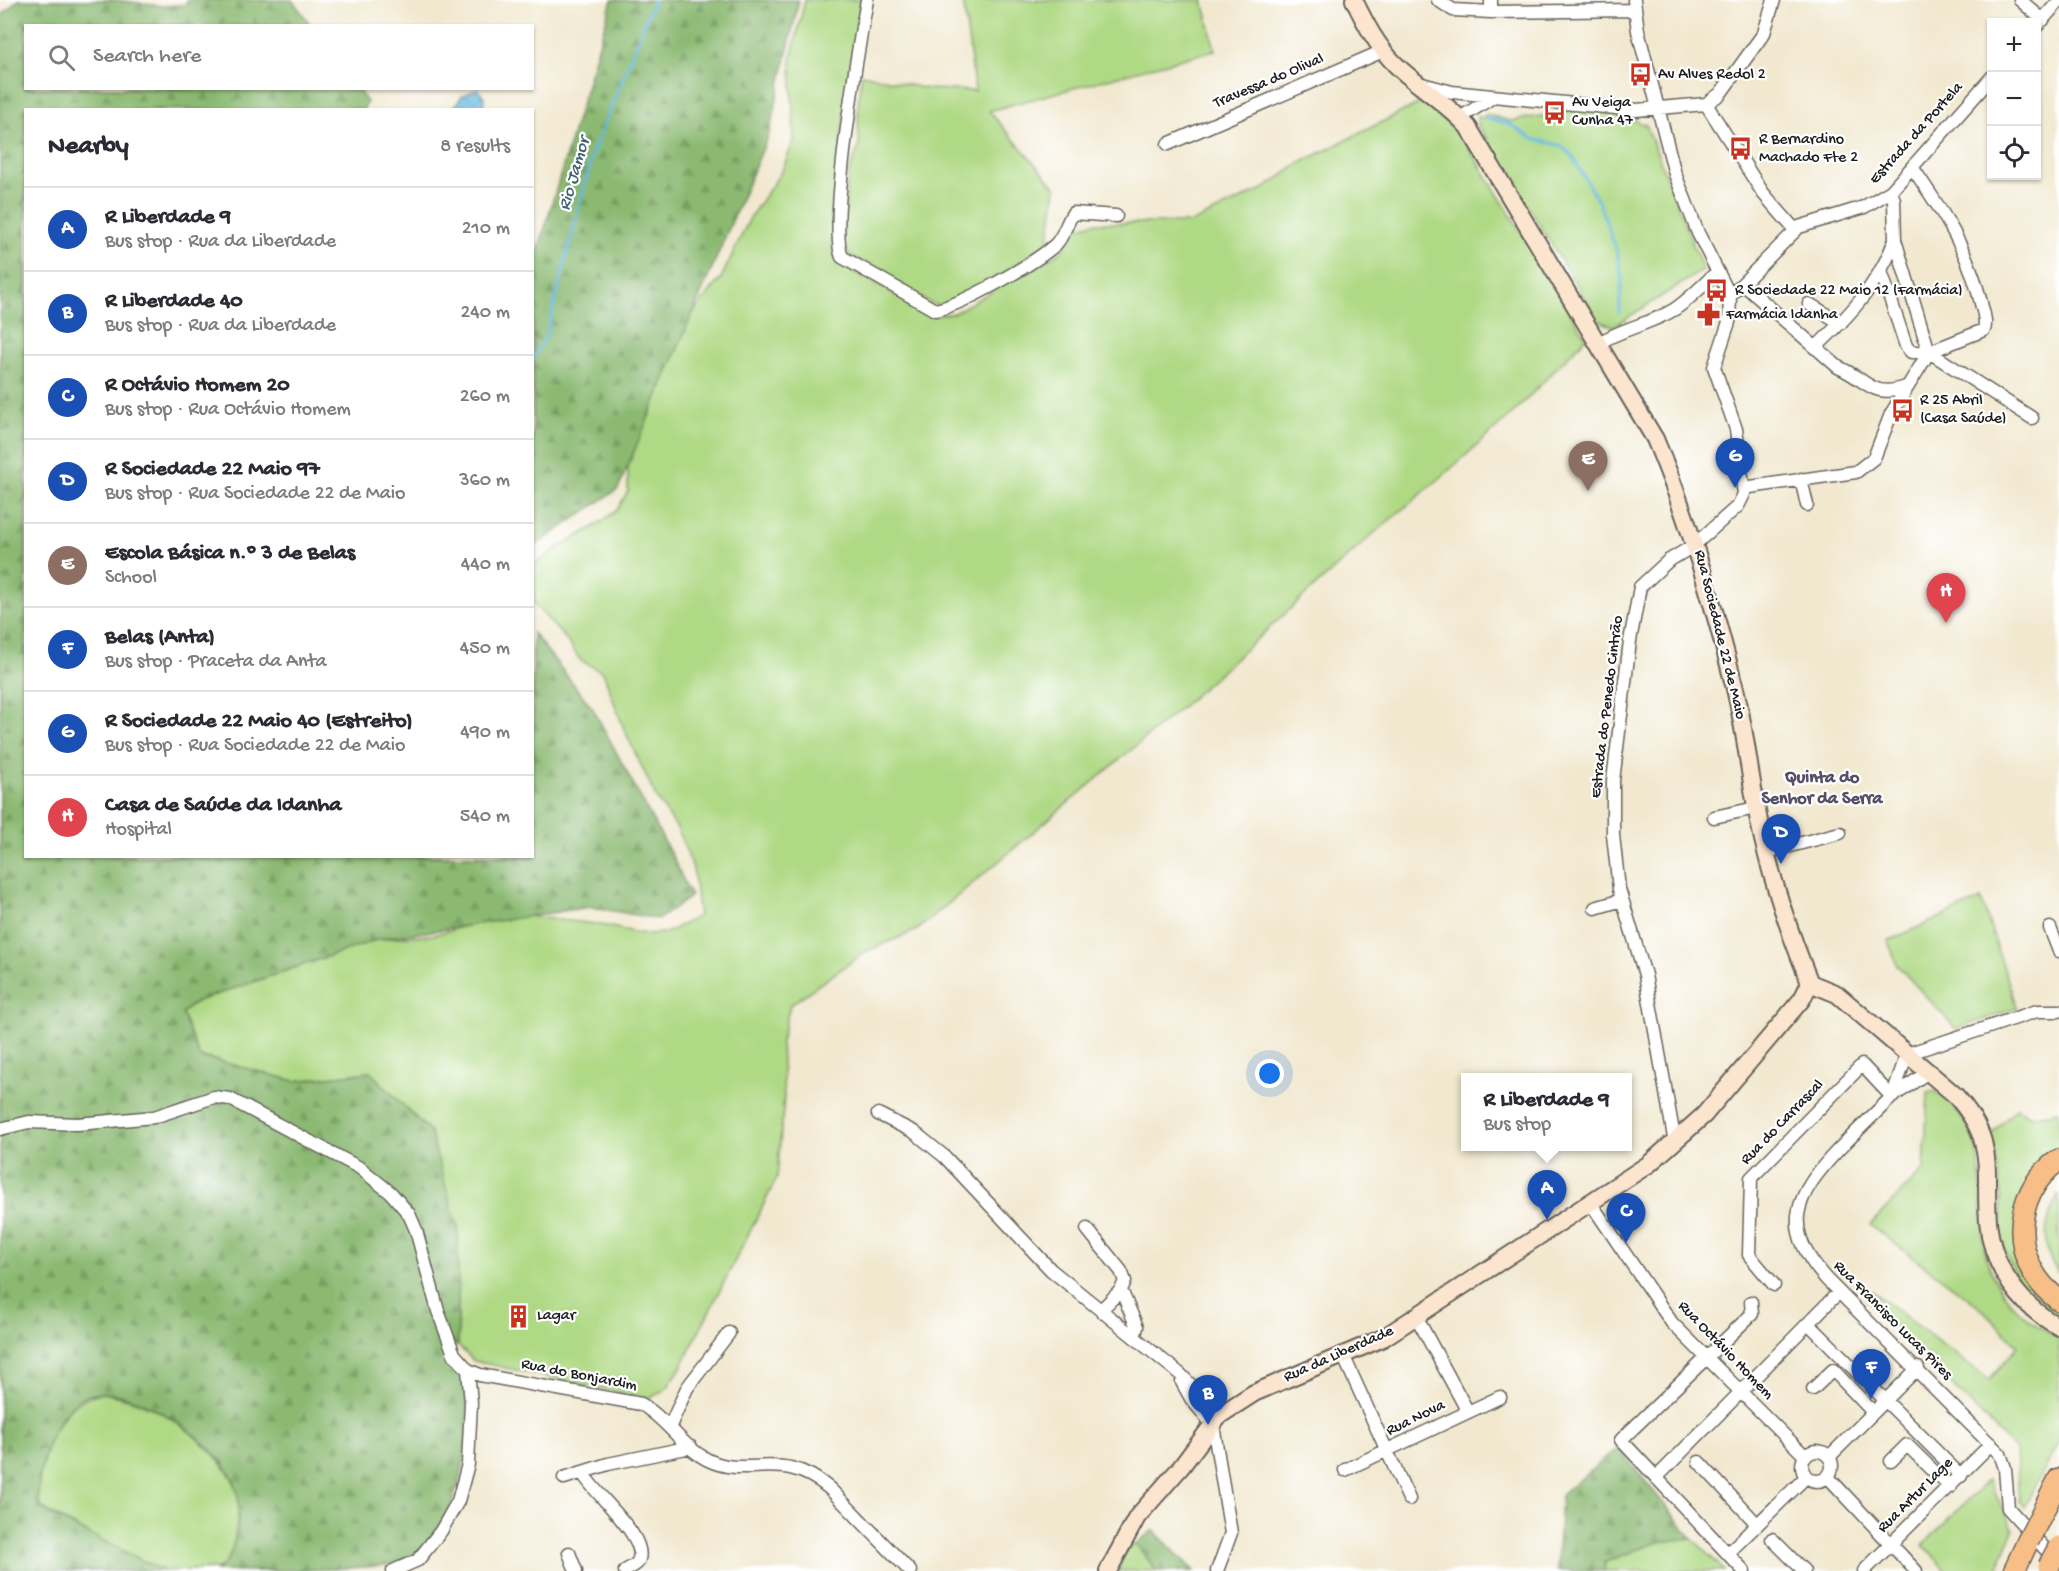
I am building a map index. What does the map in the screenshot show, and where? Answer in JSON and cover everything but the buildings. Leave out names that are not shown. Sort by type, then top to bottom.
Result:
[{"type":"highway","points":[[2059,1160],[2048,1169],[2032,1189],[2021,1224],[2023,1245],[2029,1265],[2043,1287],[2059,1300]]},
{"type":"highway","points":[[2059,1175],[2040,1200],[2033,1227],[2038,1256],[2044,1269],[2059,1285]]},
{"type":"highway","points":[[2014,1571],[2059,1479]]},
{"type":"highway","points":[[2052,1567],[2059,1546]]},
{"type":"street","points":[[867,0],[853,85],[840,203],[838,241],[842,257],[935,310],[952,307],[1056,244],[1073,213],[1116,216]]},
{"type":"street","points":[[1354,0],[1383,51],[1415,82],[1457,114],[1599,343],[1655,439],[1676,490],[1693,546]]},
{"type":"street","points":[[1438,0],[1453,10],[1491,6],[1634,5],[1675,174],[1698,232],[1730,296],[1729,322],[1714,367],[1736,429],[1743,488],[1856,472],[1874,458],[1891,414],[1929,352]]},
{"type":"street","points":[[1415,82],[1452,92],[1636,110],[1706,104],[1719,94],[1764,33],[1774,0]]},
{"type":"street","points":[[2020,0],[2036,18]]},
{"type":"street","points":[[2041,22],[2059,1]]},
{"type":"street","name":"Travessa do Olival","points":[[1168,144],[1383,51]]},
{"type":"street","name":"Estrada da Portela","points":[[1795,230],[1864,207],[1891,191],[1987,83]]},
{"type":"street","points":[[1457,114],[1463,100],[1475,94]]},
{"type":"street","points":[[1457,114],[1494,96]]},
{"type":"street","points":[[1706,104],[1763,193],[1795,230],[1730,296]]},
{"type":"street","points":[[1881,271],[1906,346],[1911,352],[1929,352],[1981,332],[1985,326],[1973,268],[1939,206],[1912,167]]},
{"type":"street","points":[[1891,191],[1894,200],[1895,240],[1929,352],[2032,418]]},
{"type":"street","points":[[1815,348],[1858,306],[1881,271],[1895,240]]},
{"type":"street","points":[[1599,343],[1617,332],[1646,324],[1676,308],[1717,272]]},
{"type":"street","points":[[1743,284],[1838,367],[1857,375],[1879,391],[1892,392],[1906,387]]},
{"type":"street","points":[[1809,304],[1841,323]]},
{"type":"street","points":[[1801,479],[1808,506]]},
{"type":"street","name":"Rua Sociedade 22 de Maio","points":[[1743,488],[1742,501],[1738,506],[1693,546],[1733,680],[1756,808],[1767,852],[1810,983]]},
{"type":"street","name":"Estrada do Penedo Cintrão","points":[[1675,1143],[1645,975],[1622,900],[1613,835],[1613,781],[1630,641],[1640,587],[1668,561],[1693,546]]},
{"type":"street","points":[[1714,817],[1756,808]]},
{"type":"street","points":[[1767,852],[1840,833]]},
{"type":"street","points":[[1595,908],[1622,900]]},
{"type":"street","points":[[2050,928],[2059,951]]},
{"type":"street","points":[[1675,1143],[1704,1115],[1795,1008],[1810,983],[1837,994],[1969,1110],[1980,1133],[1988,1164],[1990,1235],[2007,1280],[2027,1305],[2059,1327]]},
{"type":"street","points":[[1907,1054],[2037,1011],[2059,1011]]},
{"type":"street","name":"Rua Francisco Lucas Pires","points":[[1892,1097],[1907,1054]]},
{"type":"street","name":"Rua do Carrascal","points":[[1774,1285],[1749,1255],[1751,1178],[1862,1065],[1892,1097]]},
{"type":"street","name":"Rua Francisco Lucas Pires","points":[[1928,1072],[1892,1097],[1814,1175],[1804,1191],[1798,1229],[1811,1263],[1918,1368],[2003,1460],[2005,1500],[2011,1514],[2052,1567]]},
{"type":"street","points":[[0,1129],[29,1122],[78,1124],[154,1117],[214,1097],[230,1098],[360,1168],[391,1193],[409,1214],[454,1354],[468,1370],[471,1403],[468,1464],[458,1501],[441,1531],[418,1560],[393,1571]]},
{"type":"street","points":[[878,1114],[914,1132],[945,1156],[1032,1251],[1176,1371],[1192,1400],[1217,1420],[1231,1533],[1217,1571]]},
{"type":"street","name":"Rua da Liberdade","points":[[1108,1571],[1137,1517],[1217,1420],[1254,1392],[1383,1338],[1417,1318],[1649,1164],[1675,1143]]},
{"type":"street","name":"Rua Octávio Homem","points":[[1590,1202],[1672,1323],[1805,1456]]},
{"type":"street","points":[[1087,1229],[1121,1271],[1125,1281],[1121,1290],[1101,1310]]},
{"type":"street","points":[[1121,1290],[1137,1327],[1134,1336]]},
{"type":"street","points":[[1656,1478],[1839,1292]]},
{"type":"street","points":[[1744,1571],[1621,1440],[1707,1360],[1752,1314],[1751,1302]]},
{"type":"street","points":[[1417,1318],[1468,1412]]},
{"type":"street","points":[[1809,1324],[1961,1476]]},
{"type":"street","points":[[670,1426],[687,1388],[729,1333]]},
{"type":"street","points":[[1343,1355],[1409,1498]]},
{"type":"street","points":[[1829,1457],[1918,1368]]},
{"type":"street","name":"Rua do Bonjardim","points":[[468,1370],[480,1375],[641,1404],[657,1413],[707,1460],[725,1466],[782,1465],[820,1480],[910,1571]]},
{"type":"street","points":[[1813,1389],[1833,1370],[1873,1412]]},
{"type":"street","name":"Rua Nova","points":[[1345,1470],[1500,1397]]},
{"type":"street","name":"Rua Artur Lage","points":[[1864,1571],[1961,1476],[1990,1444]]},
{"type":"street","points":[[1891,1461],[1907,1445],[1950,1487]]},
{"type":"street","points":[[564,1478],[608,1464],[691,1447]]},
{"type":"street","points":[[1818,1450],[1829,1457],[1832,1468],[1828,1477],[1817,1482],[1806,1477],[1801,1467],[1805,1456],[1818,1450]]},
{"type":"street","points":[[1699,1462],[1757,1524]]},
{"type":"street","points":[[582,1472],[588,1484],[638,1538],[640,1552],[636,1563],[625,1571]]},
{"type":"street","points":[[1728,1553],[1806,1477]]},
{"type":"street","points":[[1828,1477],[1916,1571]]},
{"type":"street","points":[[1772,1539],[1804,1571]]},
{"type":"street","points":[[568,1553],[576,1571]]},
{"type":"green space","points":[[18,0],[116,0],[162,6],[185,5],[187,0],[292,0],[310,24],[24,24],[24,90],[358,90],[367,102],[364,108],[24,108],[24,858],[534,858],[534,634],[593,709],[691,896],[659,919],[590,907],[379,939],[197,1001],[182,1013],[199,1056],[295,1081],[370,1072],[430,1132],[458,1228],[458,1346],[446,1347],[446,1355],[464,1369],[467,1437],[459,1481],[452,1503],[441,1523],[416,1557],[399,1563],[319,1570],[215,1571],[227,1560],[235,1539],[239,1506],[233,1479],[209,1448],[191,1432],[149,1406],[127,1397],[107,1393],[89,1395],[77,1401],[57,1425],[44,1457],[38,1488],[38,1502],[55,1517],[164,1571],[0,1571],[0,17]]},
{"type":"green space","points":[[612,0],[799,0],[769,134],[618,489],[534,546],[534,265]]},
{"type":"green space","points":[[805,0],[862,0],[847,91],[832,245],[836,257],[845,267],[936,315],[954,313],[1062,251],[1077,228],[1093,223],[1191,223],[1265,188],[1300,163],[1422,102],[1453,126],[1468,146],[1586,338],[1510,416],[1373,534],[1182,707],[917,930],[867,951],[790,1005],[781,1041],[784,1098],[777,1178],[680,1369],[667,1388],[649,1399],[474,1361],[458,1346],[458,1228],[370,1072],[295,1081],[199,1056],[182,1013],[197,1001],[379,939],[433,935],[484,921],[526,916],[596,924],[644,934],[666,933],[699,916],[693,868],[677,828],[657,799],[624,729],[603,672],[581,661],[565,638],[534,604],[534,565],[617,510],[628,491],[628,424],[692,314],[721,278],[751,216],[782,171],[794,140],[791,59]]},
{"type":"green space","points":[[963,0],[1203,0],[1215,50],[989,111],[1056,188],[1048,244],[1004,273],[941,306],[928,302],[847,253],[844,213],[850,170],[859,146],[859,100],[862,74],[927,89],[975,91]]},
{"type":"green space","points":[[1585,109],[1627,117],[1646,125],[1703,270],[1613,327],[1598,320],[1477,123],[1477,116],[1483,118],[1486,114],[1510,121]]},
{"type":"green space","points":[[1981,899],[2017,1008],[1956,1029],[1897,965],[1888,941]]},
{"type":"green space","points":[[1935,1091],[1951,1104],[1971,1134],[1979,1166],[1984,1247],[1996,1282],[2023,1315],[2059,1338],[2059,1443],[2024,1507],[2019,1502],[2016,1450],[1867,1299],[1872,1291],[1989,1380],[2018,1346],[1980,1307],[1870,1225],[1924,1169],[1928,1093]]},
{"type":"green space","points":[[2017,1108],[2031,1116],[2059,1111],[2059,1154],[2034,1174],[2023,1274],[2036,1295],[2059,1312],[2059,1321],[2021,1289],[2001,1237],[2001,1189],[1991,1135]]},
{"type":"green space","points":[[2059,1193],[2059,1273],[2048,1254],[2046,1234],[2050,1214]]},
{"type":"green space","points":[[103,1393],[135,1401],[176,1422],[201,1442],[229,1474],[237,1491],[239,1513],[232,1551],[227,1561],[219,1569],[164,1571],[92,1537],[41,1507],[38,1493],[40,1475],[53,1432],[60,1421],[79,1403]]},
{"type":"green space","points":[[1618,1448],[1692,1538],[1658,1542],[1605,1562],[1604,1571],[1557,1571],[1561,1495]]},
{"type":"green space","points":[[1988,1480],[2014,1530],[1996,1571],[1947,1571],[1923,1545]]},
{"type":"green space","points":[[1153,1530],[1194,1571],[1157,1571],[1136,1544]]},
{"type":"green space","points":[[1692,1538],[1725,1571],[1604,1571],[1605,1562],[1658,1542]]},
{"type":"green space","points":[[1136,1544],[1157,1571],[1118,1571],[1126,1550]]},
{"type":"water","points":[[478,90],[484,97],[483,108],[454,108],[462,96]]},
{"type":"waterway","name":"Rio Jamor","points":[[534,356],[546,337],[593,152],[654,0]]},
{"type":"waterway","points":[[1486,118],[1510,124],[1533,139],[1559,145],[1571,154],[1599,203],[1617,252],[1622,279],[1619,313]]},
{"type":"place","name":"Av Alves Redol 2","points":[[1640,75]]},
{"type":"place","name":"Av Veiga Cunha 47","points":[[1554,112]]},
{"type":"place","name":"R Bernardino Machado Fte 2","points":[[1741,149]]},
{"type":"place","name":"R Sociedade 22 Maio 12 (Farmácia)","points":[[1717,291]]},
{"type":"place","name":"Farmácia Idanha","points":[[1708,315]]},
{"type":"place","name":"R 25 Abril (Casa Saúde)","points":[[1902,410]]},
{"type":"place","name":"R Sociedade 22 Maio 40 (Estreito)","points":[[1735,488]]},
{"type":"place","name":"Escola Básica n.º 3 de Belas","points":[[1588,491]]},
{"type":"place","name":"Casa de Saúde da Idanha","points":[[1946,623]]},
{"type":"place","name":"R Sociedade 22 Maio 97","points":[[1781,864]]},
{"type":"place","name":"R Liberdade 9","points":[[1547,1220]]},
{"type":"place","name":"R Octávio Homem 20","points":[[1626,1243]]},
{"type":"place","name":"Lagar","points":[[519,1316]]},
{"type":"place","name":"Belas (Anta)","points":[[1871,1399]]},
{"type":"place","name":"R Liberdade 40","points":[[1208,1425]]},
{"type":"district","name":"Quinta do Senhor da Serra","points":[[1822,788]]}]
